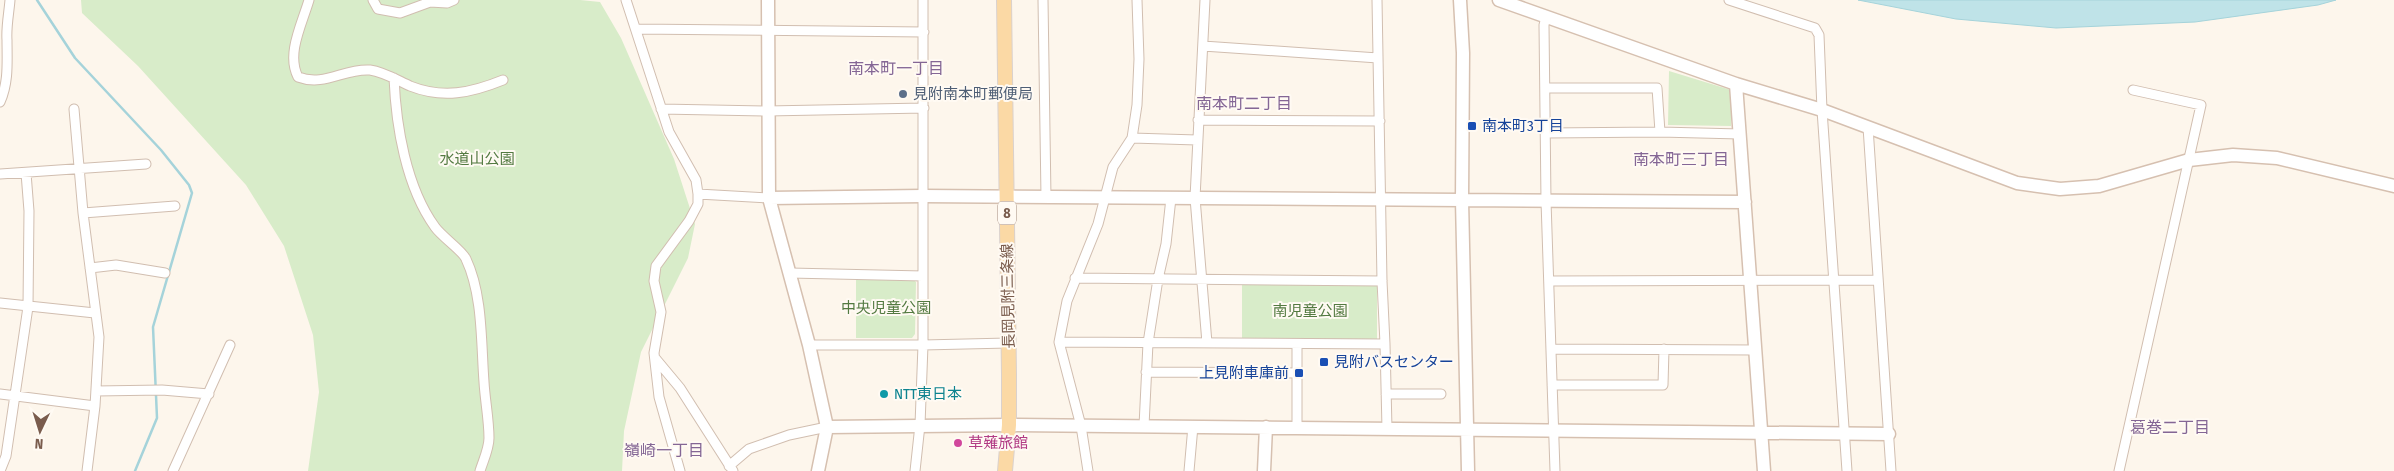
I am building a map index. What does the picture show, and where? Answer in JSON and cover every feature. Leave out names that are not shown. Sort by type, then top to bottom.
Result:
[{"type":"main road","name":"長岡見附三条線","points":[[1004,0],[1009,425],[1005,471]]},
{"type":"street","points":[[0,102],[8,70],[6,38],[10,0]]},
{"type":"street","points":[[310,0],[297,38],[293,58],[298,77],[311,82],[369,70],[394,78],[412,87],[460,94],[504,80]]},
{"type":"street","points":[[373,0],[378,9],[400,13],[430,2],[446,3],[454,0]]},
{"type":"street","points":[[626,0],[669,132],[696,180],[698,194],[698,204],[689,221],[656,266],[654,281],[661,312],[655,341],[659,397],[680,471]]},
{"type":"street","points":[[768,0],[768,198],[809,345],[826,427],[818,471]]},
{"type":"street","points":[[915,471],[920,426],[923,345],[923,0]]},
{"type":"street","points":[[1043,0],[1046,198]]},
{"type":"street","points":[[1088,471],[1081,426],[1059,342],[1067,301],[1098,224],[1113,168],[1132,138],[1137,105],[1139,59],[1137,0]]},
{"type":"street","points":[[1205,0],[1195,198],[1200,278],[1207,342]]},
{"type":"street","points":[[1377,0],[1382,281],[1387,429]]},
{"type":"street","points":[[1460,0],[1463,53],[1462,200],[1468,471]]},
{"type":"street","points":[[1499,0],[1736,84],[1822,110],[2017,183],[2060,189],[2099,186],[2189,160],[2233,155],[2277,158],[2394,186]]},
{"type":"street","points":[[1730,0],[1815,28],[1819,35],[1822,110],[1847,471]]},
{"type":"street","points":[[1546,17],[1544,24],[1547,133],[1546,201],[1555,471]]},
{"type":"street","points":[[636,29],[924,32]]},
{"type":"street","points":[[1203,46],[1378,58]]},
{"type":"street","points":[[394,78],[398,117],[408,166],[418,194],[434,225],[445,239],[465,256],[473,277],[482,341],[489,440],[480,471]]},
{"type":"street","points":[[1736,84],[1764,471]]},
{"type":"street","points":[[1546,88],[1657,88],[1660,132]]},
{"type":"street","points":[[2119,471],[2201,105],[2133,90]]},
{"type":"street","points":[[74,108],[83,213],[99,337],[95,406],[87,471]]},
{"type":"street","points":[[661,109],[767,111],[924,108]]},
{"type":"street","points":[[1198,120],[1380,121]]},
{"type":"street","points":[[1868,127],[1891,471]]},
{"type":"street","points":[[1547,133],[1660,132],[1740,134]]},
{"type":"street","points":[[1132,138],[1197,140]]},
{"type":"street","points":[[0,174],[146,164]]},
{"type":"street","points":[[0,471],[6,456],[28,307],[29,212],[26,173]]},
{"type":"street","points":[[698,194],[768,198],[923,196],[1745,202]]},
{"type":"street","points":[[1144,426],[1148,343],[1158,279],[1166,244],[1171,198]]},
{"type":"street","points":[[83,213],[175,206]]},
{"type":"street","points":[[90,268],[116,265],[165,273]]},
{"type":"street","points":[[790,273],[923,276]]},
{"type":"street","points":[[1075,278],[1382,281]]},
{"type":"street","points":[[1549,281],[1878,280]]},
{"type":"street","points":[[0,303],[95,312]]},
{"type":"street","points":[[809,345],[923,345],[1008,342]]},
{"type":"street","points":[[1059,342],[1385,344]]},
{"type":"street","points":[[1296,344],[1297,428]]},
{"type":"street","points":[[173,471],[230,345]]},
{"type":"street","points":[[1551,349],[1756,350]]},
{"type":"street","points":[[1552,385],[1663,385],[1664,350]]},
{"type":"street","points":[[655,358],[680,388],[731,468],[749,449],[789,435],[826,427],[1009,425],[1193,426],[1889,434]]},
{"type":"street","points":[[1146,372],[1297,374]]},
{"type":"street","points":[[96,391],[162,390],[209,394]]},
{"type":"street","points":[[0,394],[95,406]]},
{"type":"street","points":[[1386,394],[1441,394]]},
{"type":"street","points":[[1189,471],[1193,426]]},
{"type":"street","points":[[1264,471],[1266,427]]},
{"type":"green space","name":"水道山公園","points":[[81,0],[580,0],[600,2],[621,38],[674,159],[695,224],[688,258],[641,352],[624,431],[622,471],[308,471],[319,392],[313,335],[284,246],[246,185],[138,66],[82,13]]},
{"type":"green space","points":[[1669,71],[1731,90],[1731,126],[1668,125]]},
{"type":"green space","name":"中央児童公園","points":[[856,278],[912,279],[916,282],[915,334],[912,338],[856,338]]},
{"type":"green space","name":"南児童公園","points":[[1247,282],[1377,283],[1377,341],[1242,339],[1242,285]]},
{"type":"water","points":[[1858,0],[2336,0],[2318,5],[2195,22],[2056,28],[1956,19]]},
{"type":"waterway","points":[[37,0],[75,58],[161,150],[189,185],[192,193],[153,327],[157,418],[135,471]]},
{"type":"place","name":"見附南本町郵便局","points":[[903,94]]},
{"type":"place","name":"南本町3丁目","points":[[1472,126]]},
{"type":"place","name":"見附バスセンター","points":[[1324,362]]},
{"type":"place","name":"上見附車庫前","points":[[1299,373]]},
{"type":"place","name":"NTT東日本","points":[[884,394]]},
{"type":"place","name":"草薙旅館","points":[[958,443]]},
{"type":"district","name":"南本町一丁目","points":[[896,68]]},
{"type":"district","name":"南本町二丁目","points":[[1244,103]]},
{"type":"district","name":"南本町三丁目","points":[[1681,159]]},
{"type":"district","name":"葛巻二丁目","points":[[2170,427]]},
{"type":"district","name":"嶺崎一丁目","points":[[664,450]]}]
